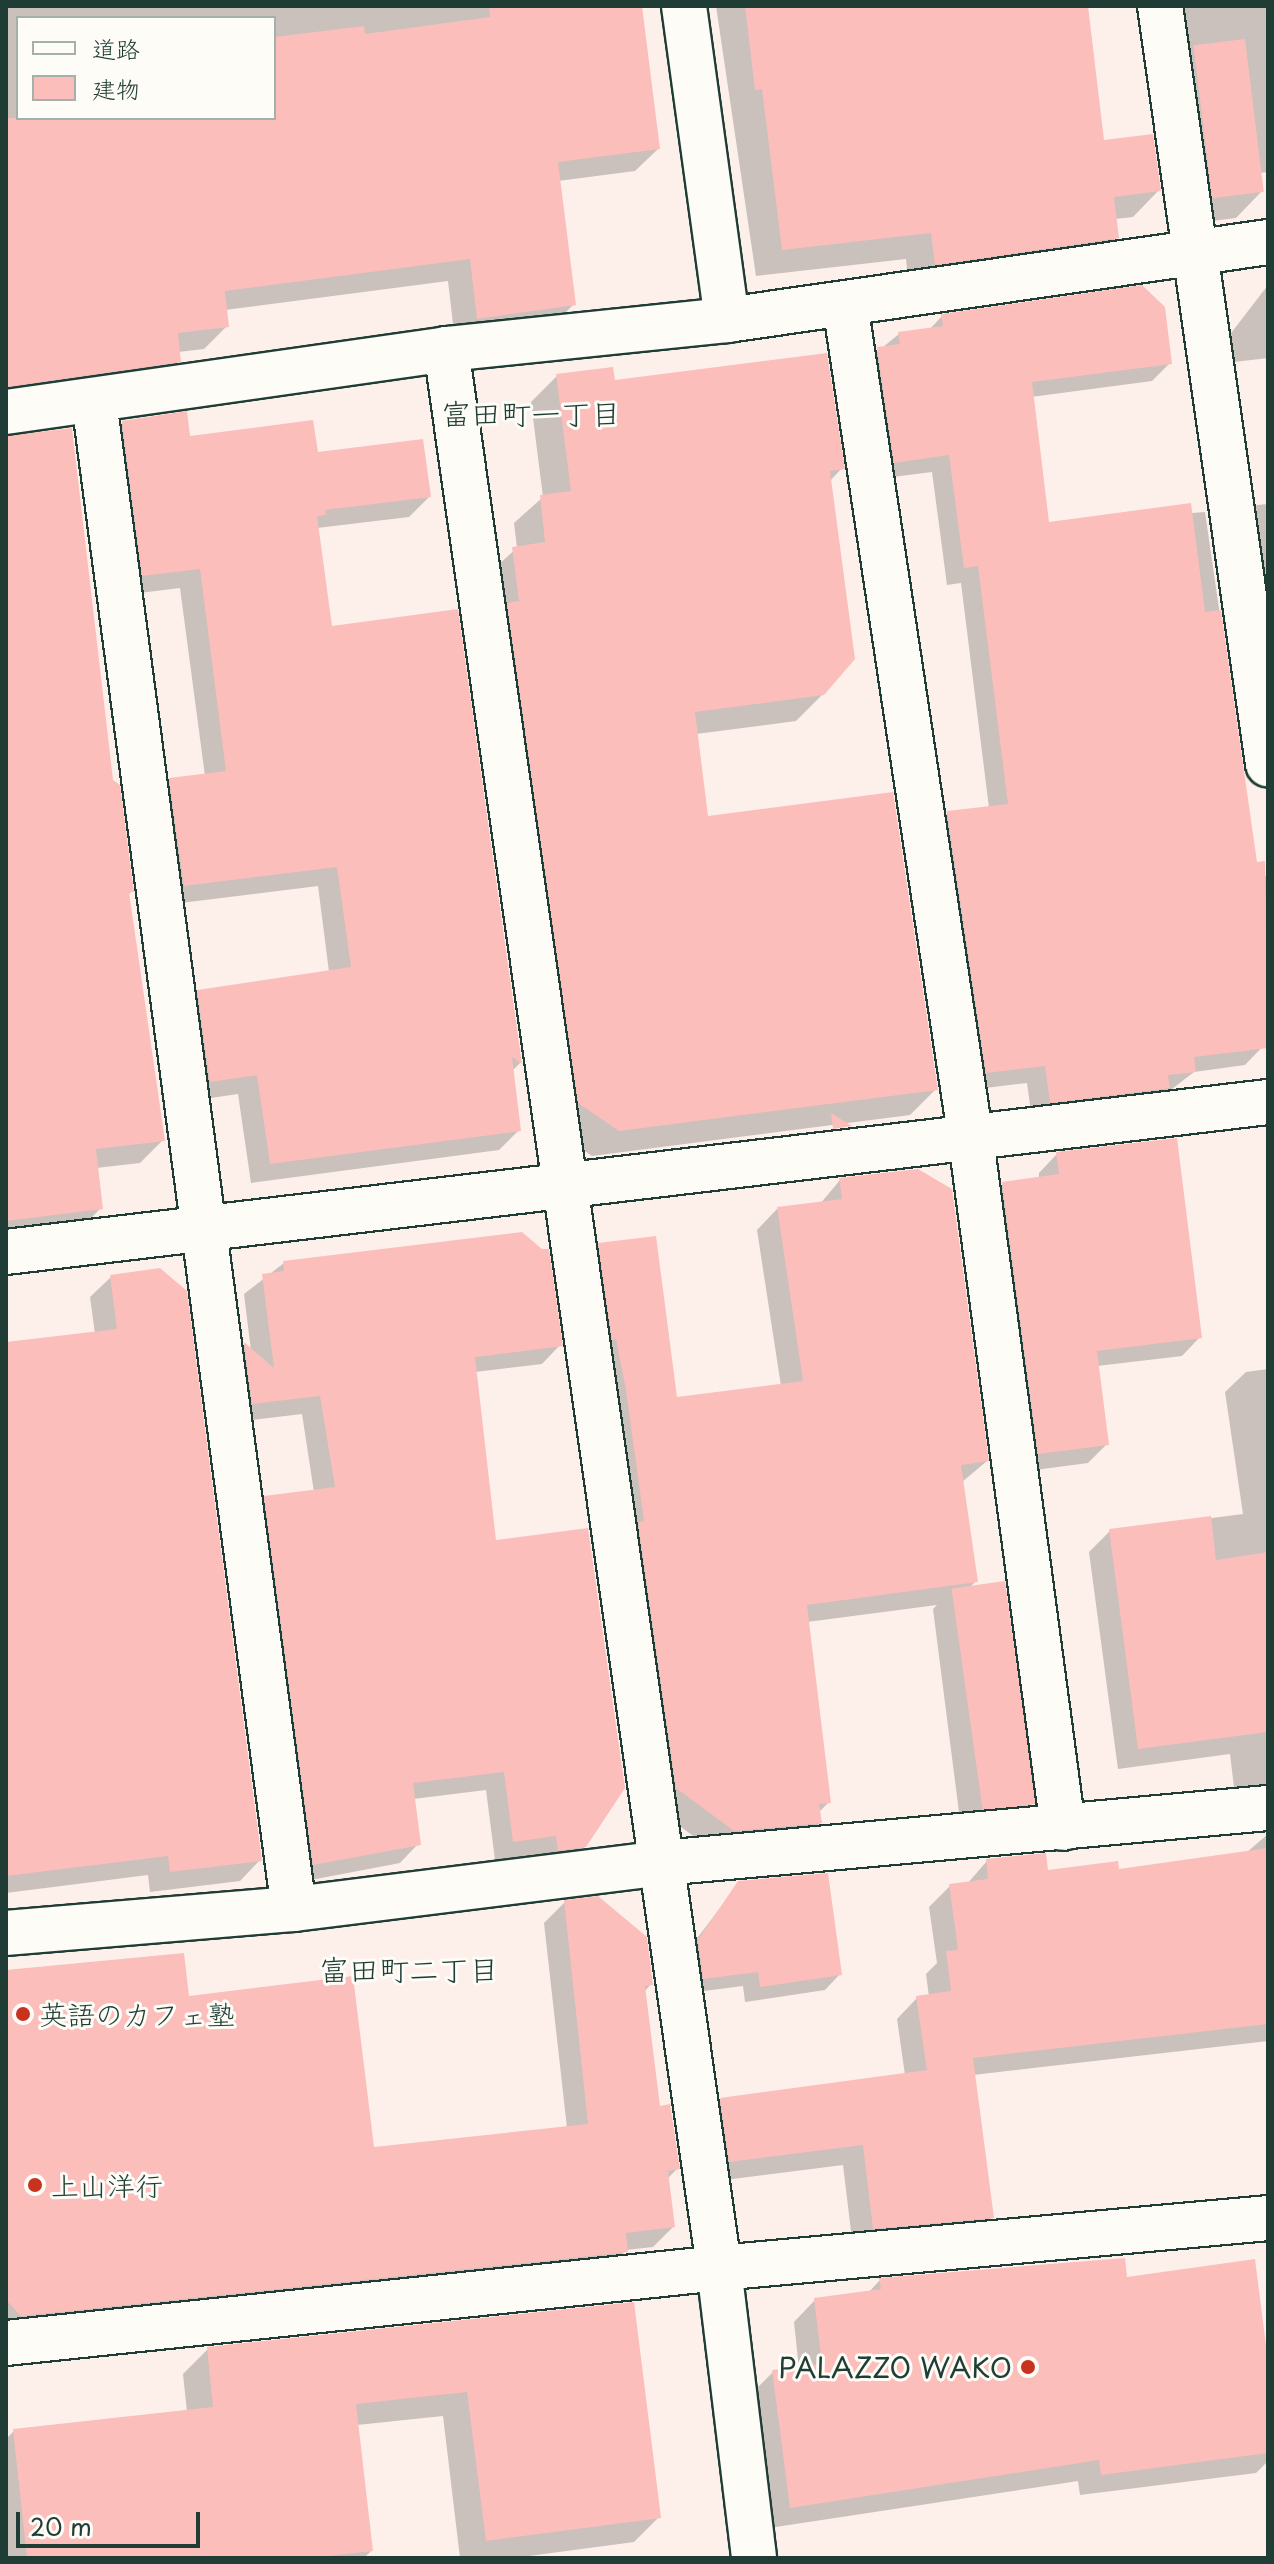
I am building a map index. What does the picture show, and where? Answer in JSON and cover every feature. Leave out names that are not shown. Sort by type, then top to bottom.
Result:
[{"type":"street","points":[[684,6],[727,320]]},
{"type":"street","points":[[1160,6],[1268,764]]},
{"type":"street","points":[[6,412],[446,349],[727,320],[1268,242]]},
{"type":"street","points":[[845,304],[971,1140],[1063,1828]]},
{"type":"street","points":[[446,349],[562,1182],[719,2268],[754,2558]]},
{"type":"street","points":[[94,401],[200,1228],[294,1909]]},
{"type":"street","points":[[6,1252],[562,1182],[971,1140],[1268,1102]]},
{"type":"street","points":[[6,1933],[294,1909],[662,1863],[1268,1808]]},
{"type":"street","points":[[6,2343],[719,2268],[1268,2218]]},
{"type":"building","points":[[489,6],[642,6],[660,149],[558,162],[576,305],[477,319],[470,259],[225,291],[229,327],[178,333],[181,362],[6,387],[6,118],[276,120],[276,37],[364,26],[365,34],[490,17]]},
{"type":"building","points":[[745,6],[1088,6],[1104,140],[1153,134],[1161,191],[1114,197],[1119,238],[935,265],[931,233],[782,250],[762,89],[755,90]]},
{"type":"building","points":[[1245,39],[1264,192],[1212,198],[1193,45]]},
{"type":"building","points":[[1142,285],[1165,307],[1172,364],[1032,382],[1049,522],[1191,503],[1205,612],[1221,610],[1257,862],[1265,861],[1268,1048],[1194,1057],[1196,1072],[1168,1075],[1170,1088],[1050,1103],[1045,1066],[986,1073],[947,811],[1008,804],[978,566],[964,568],[949,455],[894,463],[877,347],[900,344],[898,332],[943,326],[941,314]]},
{"type":"building","points":[[827,353],[845,469],[830,471],[855,659],[824,695],[695,712],[708,816],[893,792],[938,1090],[619,1131],[578,1103],[507,603],[519,601],[512,547],[545,542],[540,495],[571,491],[556,374],[613,367],[615,380]]},
{"type":"building","points":[[187,411],[190,436],[313,420],[318,452],[423,439],[431,497],[325,510],[326,515],[317,516],[332,626],[458,609],[522,1064],[512,1057],[521,1131],[270,1164],[257,1075],[210,1082],[197,990],[351,967],[337,867],[184,886],[169,778],[226,771],[200,569],[142,576],[122,421]]},
{"type":"building","points":[[72,428],[113,780],[120,785],[134,892],[129,892],[165,1141],[96,1149],[103,1209],[6,1221],[6,436]]},
{"type":"building","points":[[831,1113],[852,1126],[833,1129]]},
{"type":"building","points":[[1177,1138],[1202,1338],[1097,1351],[1109,1445],[1038,1454],[1002,1182],[1059,1174],[1056,1152]]},
{"type":"building","points":[[918,1169],[952,1189],[989,1461],[961,1465],[978,1582],[807,1605],[831,1803],[819,1804],[822,1823],[734,1831],[676,1788],[638,1522],[644,1521],[626,1390],[616,1339],[612,1340],[598,1243],[656,1236],[677,1397],[803,1381],[777,1207],[842,1199],[839,1178]]},
{"type":"building","points":[[522,1232],[542,1249],[549,1249],[563,1346],[475,1357],[496,1540],[588,1528],[625,1788],[586,1847],[558,1851],[556,1836],[513,1842],[504,1772],[413,1783],[421,1845],[313,1865],[264,1496],[335,1487],[320,1396],[252,1404],[244,1342],[274,1368],[262,1274],[284,1271],[283,1261]]},
{"type":"building","points":[[160,1268],[187,1291],[262,1861],[170,1872],[168,1856],[6,1876],[6,1342],[117,1329],[110,1275]]},
{"type":"building","points":[[1211,1516],[1216,1560],[1268,1552],[1268,1732],[1138,1749],[1109,1529]]},
{"type":"building","points":[[1005,1581],[1036,1804],[983,1811],[952,1589]]},
{"type":"building","points":[[1268,1848],[1268,2024],[973,2058],[994,2218],[873,2229],[863,2145],[729,2162],[720,2098],[927,2070],[916,1996],[951,1991],[946,1951],[958,1950],[949,1884],[988,1879],[986,1859],[1046,1853],[1048,1870],[1118,1861],[1119,1869]]},
{"type":"building","points":[[828,1873],[842,1975],[760,1987],[758,1972],[703,1979],[698,1940],[738,1881]]},
{"type":"building","points":[[598,1896],[647,1937],[653,1985],[645,1986],[660,2106],[670,2104],[680,2169],[668,2171],[675,2227],[626,2233],[628,2252],[21,2316],[8,2302],[6,1970],[184,1953],[189,1996],[353,1976],[374,2147],[588,2124],[564,1900]]},
{"type":"building","points":[[1125,2258],[1127,2277],[1255,2259],[1268,2361],[1268,2453],[1101,2475],[1099,2460],[790,2508],[772,2370],[822,2364],[814,2298],[881,2289],[879,2278]]},
{"type":"building","points":[[634,2302],[661,2518],[486,2541],[467,2392],[356,2404],[373,2551],[310,2558],[27,2558],[13,2429],[213,2407],[207,2347]]},
{"type":"place","name":"英語のカフェ塾","points":[[23,2014]]},
{"type":"place","name":"上山洋行","points":[[35,2185]]},
{"type":"place","name":"PALAZZO WAKO","points":[[1028,2367]]},
{"type":"district","name":"富田町一丁目","points":[[531,413]]},
{"type":"district","name":"富田町二丁目","points":[[409,1969]]}]
